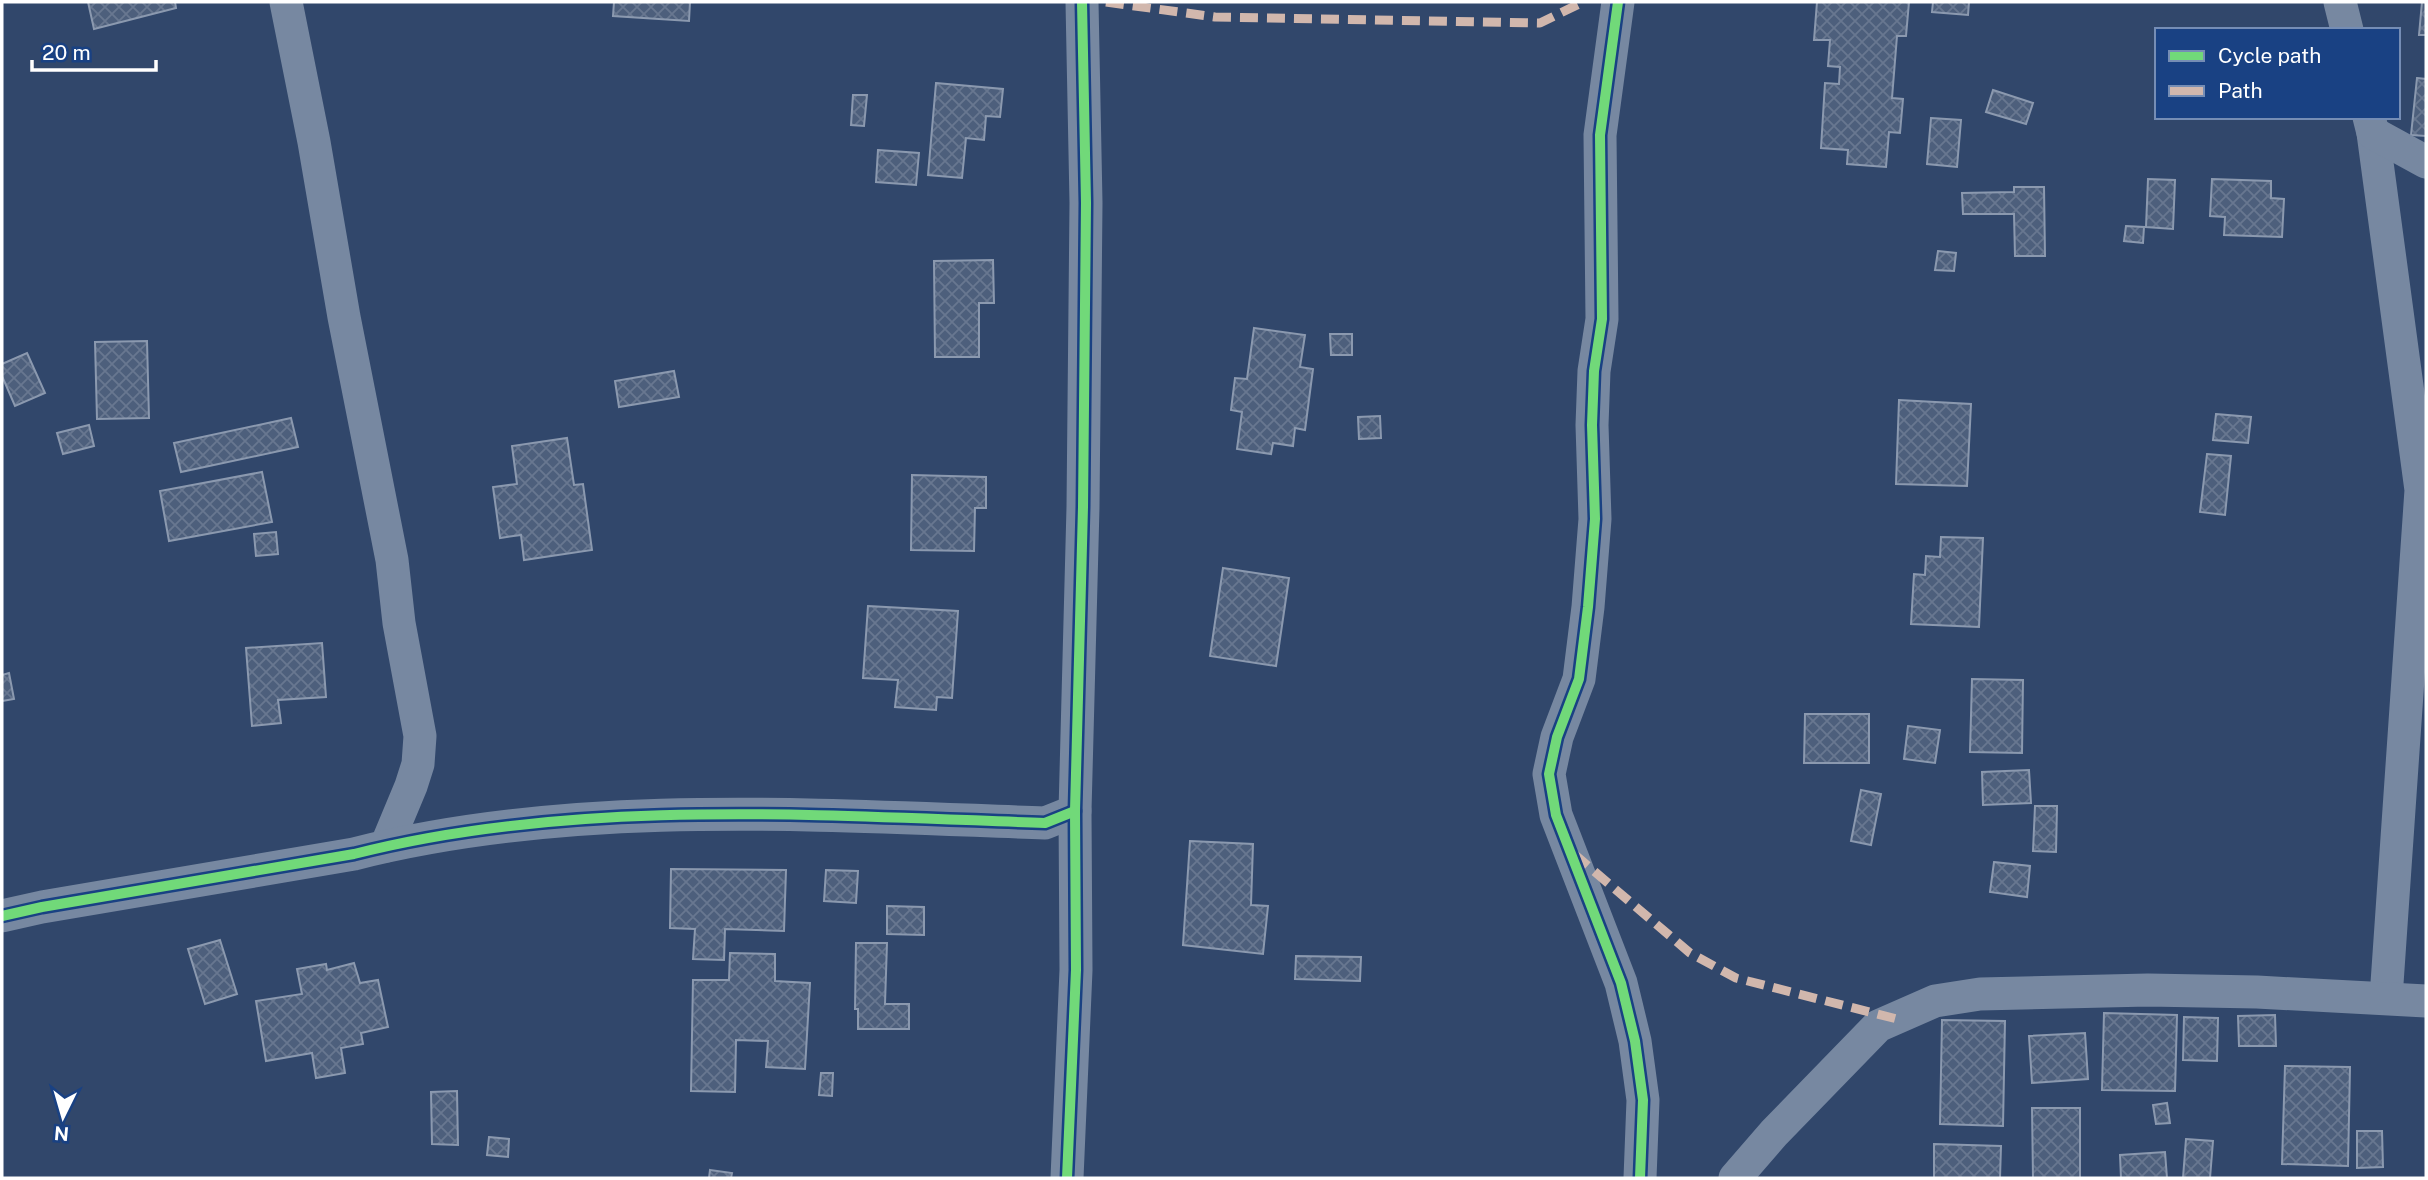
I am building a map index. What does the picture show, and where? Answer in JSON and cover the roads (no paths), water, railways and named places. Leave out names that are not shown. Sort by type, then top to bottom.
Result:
[{"type":"street","points":[[286,2],[392,560],[399,623],[420,736],[418,764],[386,846]]},
{"type":"street","points":[[1067,1178],[1076,970],[1075,811],[1084,424],[1086,203],[1082,2]]},
{"type":"street","points":[[1618,2],[1600,135],[1602,319],[1594,371],[1592,425],[1595,519],[1588,607],[1579,679],[1558,737],[1549,774],[1556,815],[1621,983],[1635,1041],[1643,1100],[1640,1178]]},
{"type":"street","points":[[2340,2],[2346,28]]},
{"type":"street","points":[[2371,125],[2426,162]]},
{"type":"street","points":[[2371,125],[2421,490],[2386,998]]},
{"type":"street","points":[[2,916],[354,854],[386,846],[527,824],[711,814],[1045,822],[1075,811]]},
{"type":"street","points":[[1735,1178],[1878,1026],[1935,1000],[1980,994],[2148,990],[2426,1001]]}]
